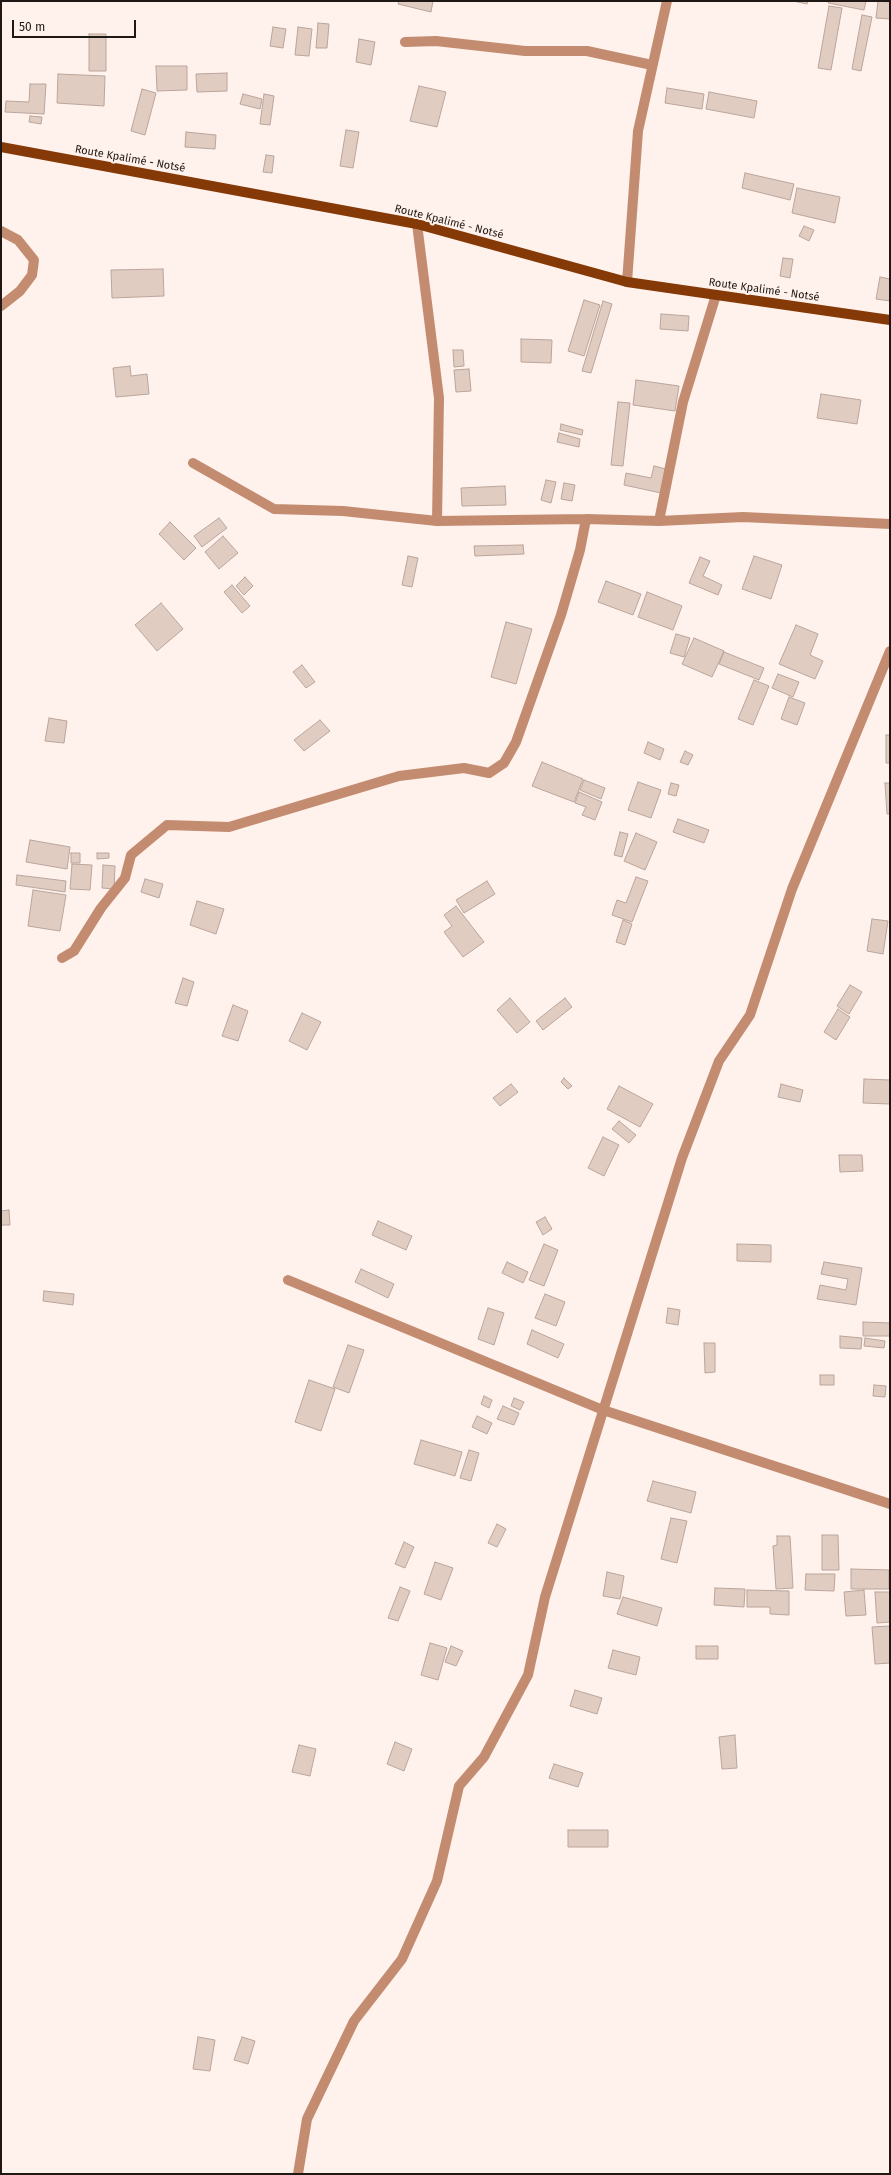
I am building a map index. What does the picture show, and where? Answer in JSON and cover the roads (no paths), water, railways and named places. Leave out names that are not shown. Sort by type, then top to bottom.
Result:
[{"type":"main road","name":"Route Kpalimé - Notsé","points":[[1,148],[416,224],[627,282],[890,320]]},
{"type":"street","points":[[627,282],[638,131],[667,1]]},
{"type":"street","points":[[405,42],[436,41],[525,51],[587,51],[652,66]]},
{"type":"street","points":[[416,224],[439,398],[437,521]]},
{"type":"street","points":[[1,231],[18,240],[34,260],[32,275],[20,291],[1,306]]},
{"type":"street","points":[[659,521],[683,402],[716,295]]},
{"type":"street","points":[[193,463],[274,509],[343,511],[437,521],[586,519],[659,521],[743,517],[890,524]]},
{"type":"street","points":[[62,958],[74,951],[101,908],[125,878],[131,855],[166,825],[229,827],[399,776],[464,768],[489,773],[504,763],[516,742],[561,616],[580,550],[586,519]]},
{"type":"street","points":[[298,2174],[307,2119],[354,2022],[402,1959],[436,1881],[459,1786],[484,1757],[528,1675],[545,1596],[682,1158],[719,1061],[750,1015],[792,889],[890,650]]},
{"type":"street","points":[[288,1280],[603,1410],[890,1504]]}]
